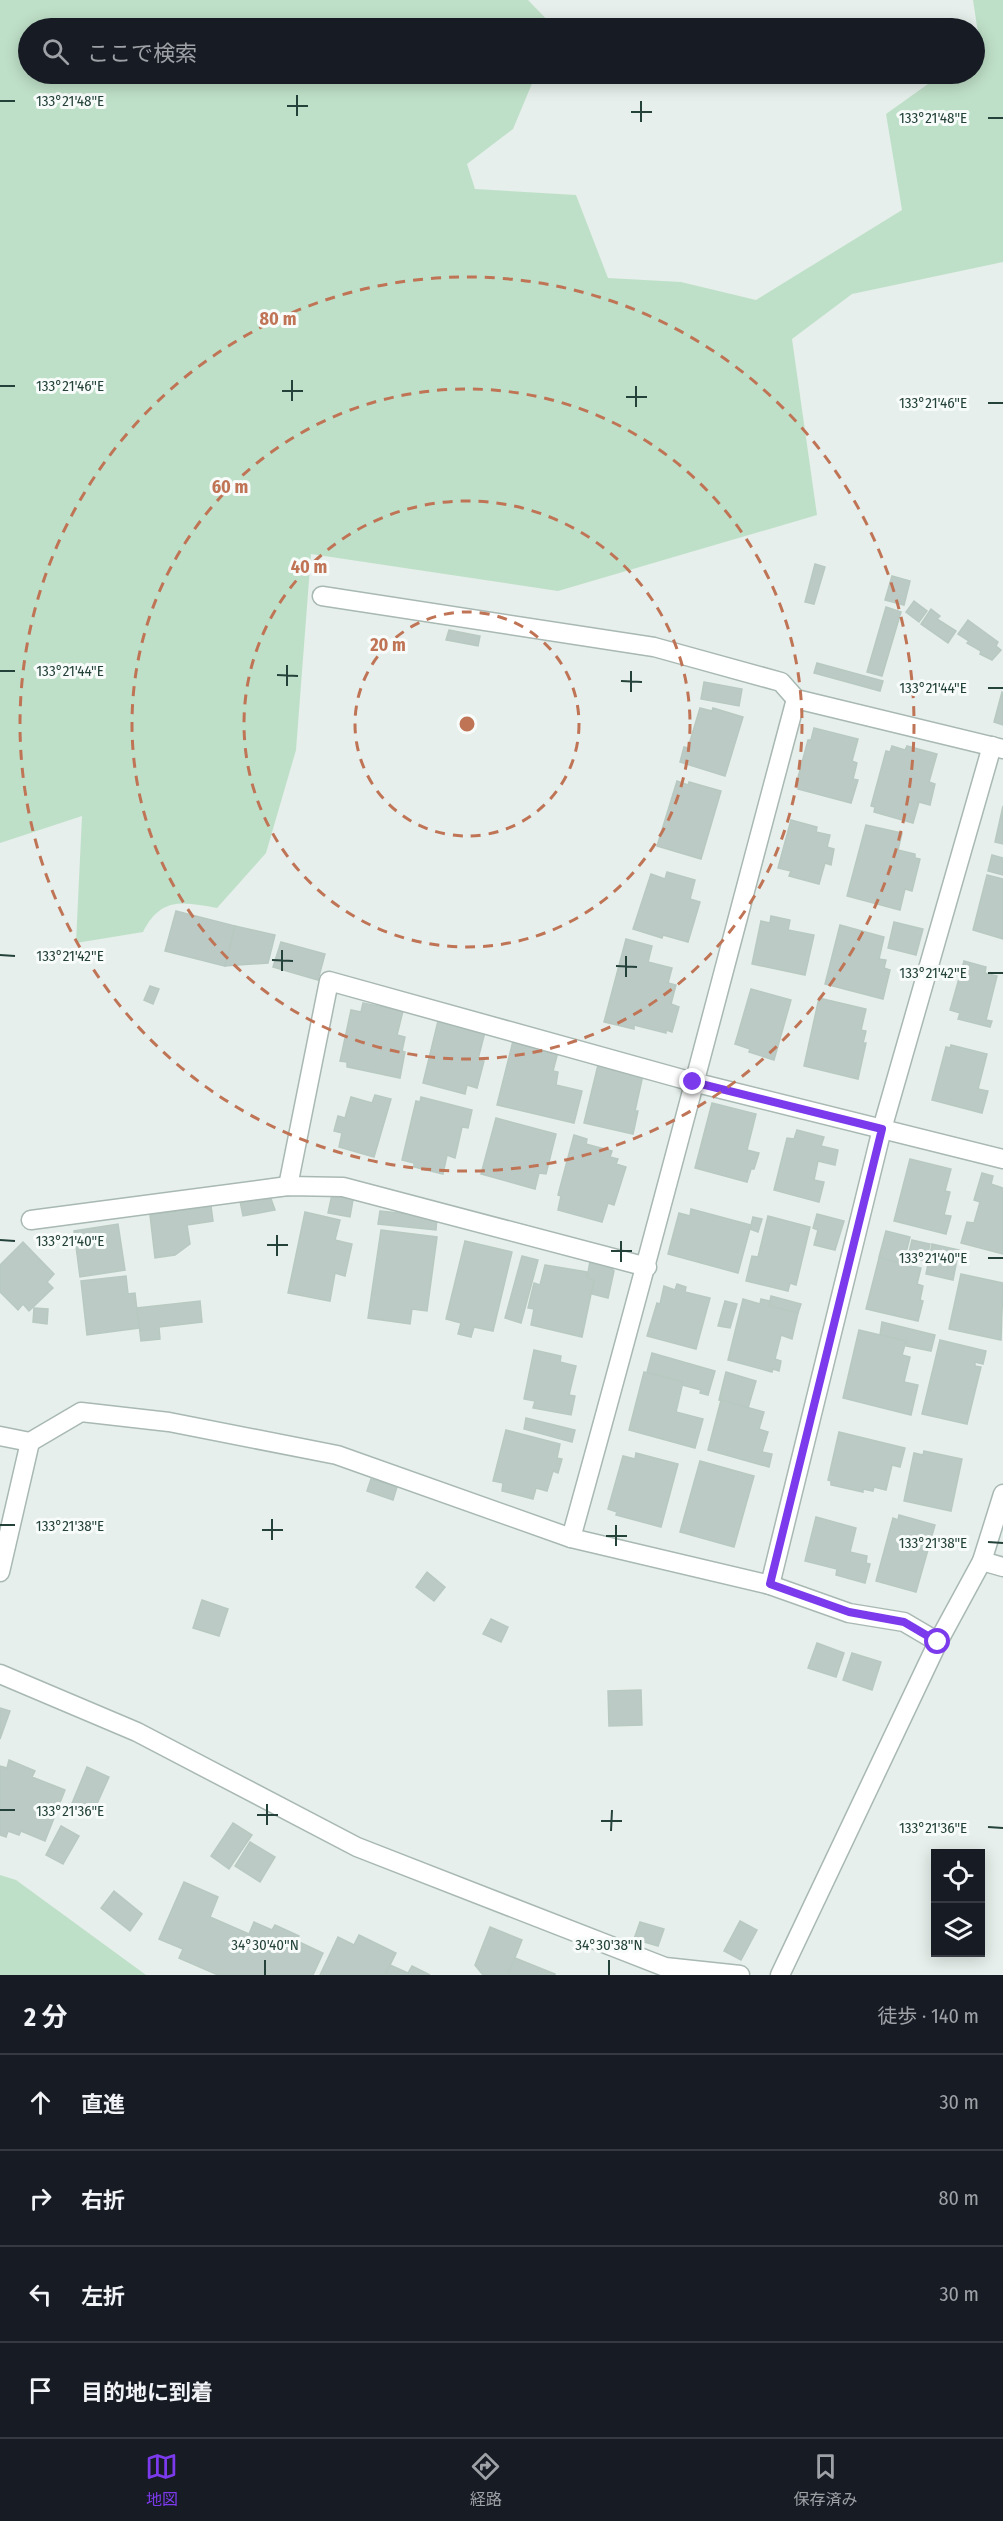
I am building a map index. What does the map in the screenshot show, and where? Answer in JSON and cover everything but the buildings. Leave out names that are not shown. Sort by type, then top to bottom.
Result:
[{"type":"street","points":[[322,596],[654,647],[782,682],[796,699],[998,748],[882,1129],[770,1584]]},
{"type":"street","points":[[571,1539],[647,1266],[693,1082],[796,699]]},
{"type":"street","points":[[288,1186],[329,981],[693,1082],[1003,1159]]},
{"type":"street","points":[[31,1220],[288,1186],[343,1187],[647,1266]]},
{"type":"street","points":[[0,1436],[30,1442],[81,1413],[169,1422],[337,1455],[571,1539],[770,1584],[849,1612],[904,1622],[938,1642]]},
{"type":"street","points":[[0,1572],[30,1442]]},
{"type":"street","points":[[780,1975],[938,1642],[982,1560],[1003,1494]]},
{"type":"street","points":[[982,1560],[1003,1567]]},
{"type":"street","points":[[0,1674],[137,1732],[357,1846],[665,1967],[740,1975]]},
{"type":"green space","points":[[0,0],[528,0],[545,18],[18,18],[18,84],[532,84],[513,129],[467,164],[475,189],[576,195],[608,278],[681,282],[756,300],[902,210],[886,114],[928,84],[985,84],[985,18],[976,18],[973,0],[1003,0],[1003,262],[852,294],[792,339],[817,515],[558,591],[311,554],[296,750],[266,853],[217,908],[184,903],[174,904],[158,912],[143,932],[76,943],[82,816],[0,843]]},
{"type":"green space","points":[[0,1875],[16,1880],[146,1975],[0,1975]]},
{"type":"route","points":[[693,1082],[882,1129],[770,1584],[849,1612],[904,1622],[938,1642]]}]
